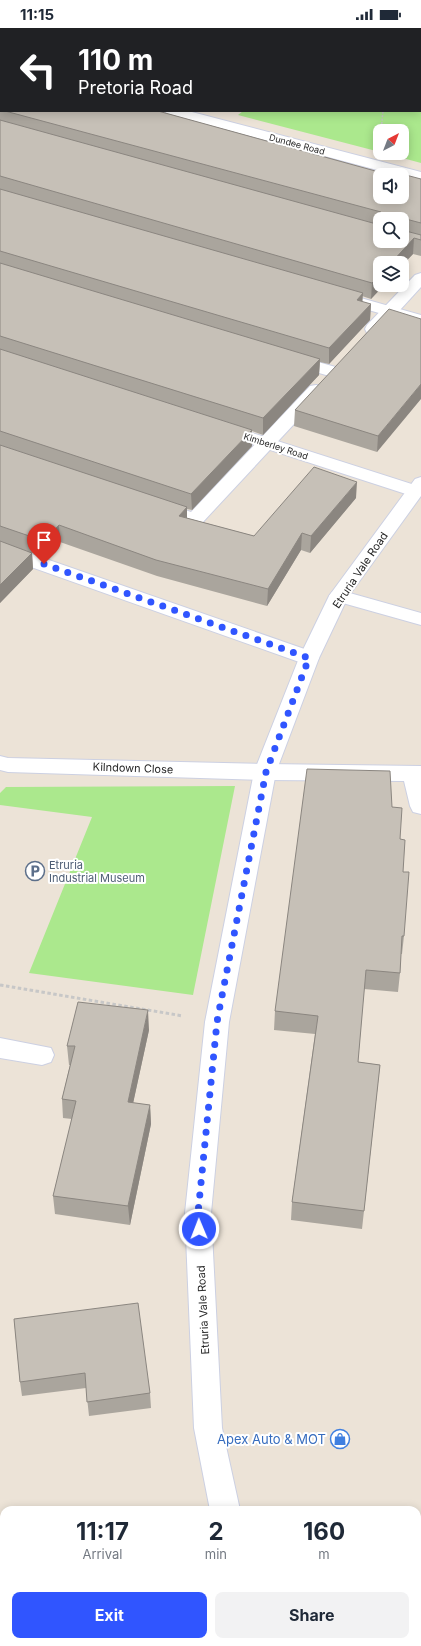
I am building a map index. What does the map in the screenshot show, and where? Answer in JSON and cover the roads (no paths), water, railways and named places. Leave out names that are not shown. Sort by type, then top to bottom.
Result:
[{"type":"street","name":"Dundee Road","points":[[176,112],[421,177]]},
{"type":"street","points":[[364,339],[421,278]]},
{"type":"street","points":[[331,294],[421,320]]},
{"type":"street","points":[[143,501],[195,519],[338,367],[273,354]]},
{"type":"street","name":"Kimberley Road","points":[[205,423],[418,487]]},
{"type":"street","name":"Etruria Vale Road","points":[[224,1506],[208,1428],[198,1213],[217,1022],[266,772],[309,658],[339,596],[418,487]]},
{"type":"street","points":[[0,548],[309,658]]},
{"type":"street","points":[[339,596],[421,619]]},
{"type":"street","name":"Kilndown Close","points":[[0,763],[8,765],[266,772],[417,774]]},
{"type":"street","points":[[417,774],[421,806]]},
{"type":"street","points":[[0,1048],[42,1055]]},
{"type":"place","name":"Etruria Industrial Museum","points":[[35,871]]},
{"type":"place","name":"Apex Auto & MOT","points":[[340,1439]]}]
